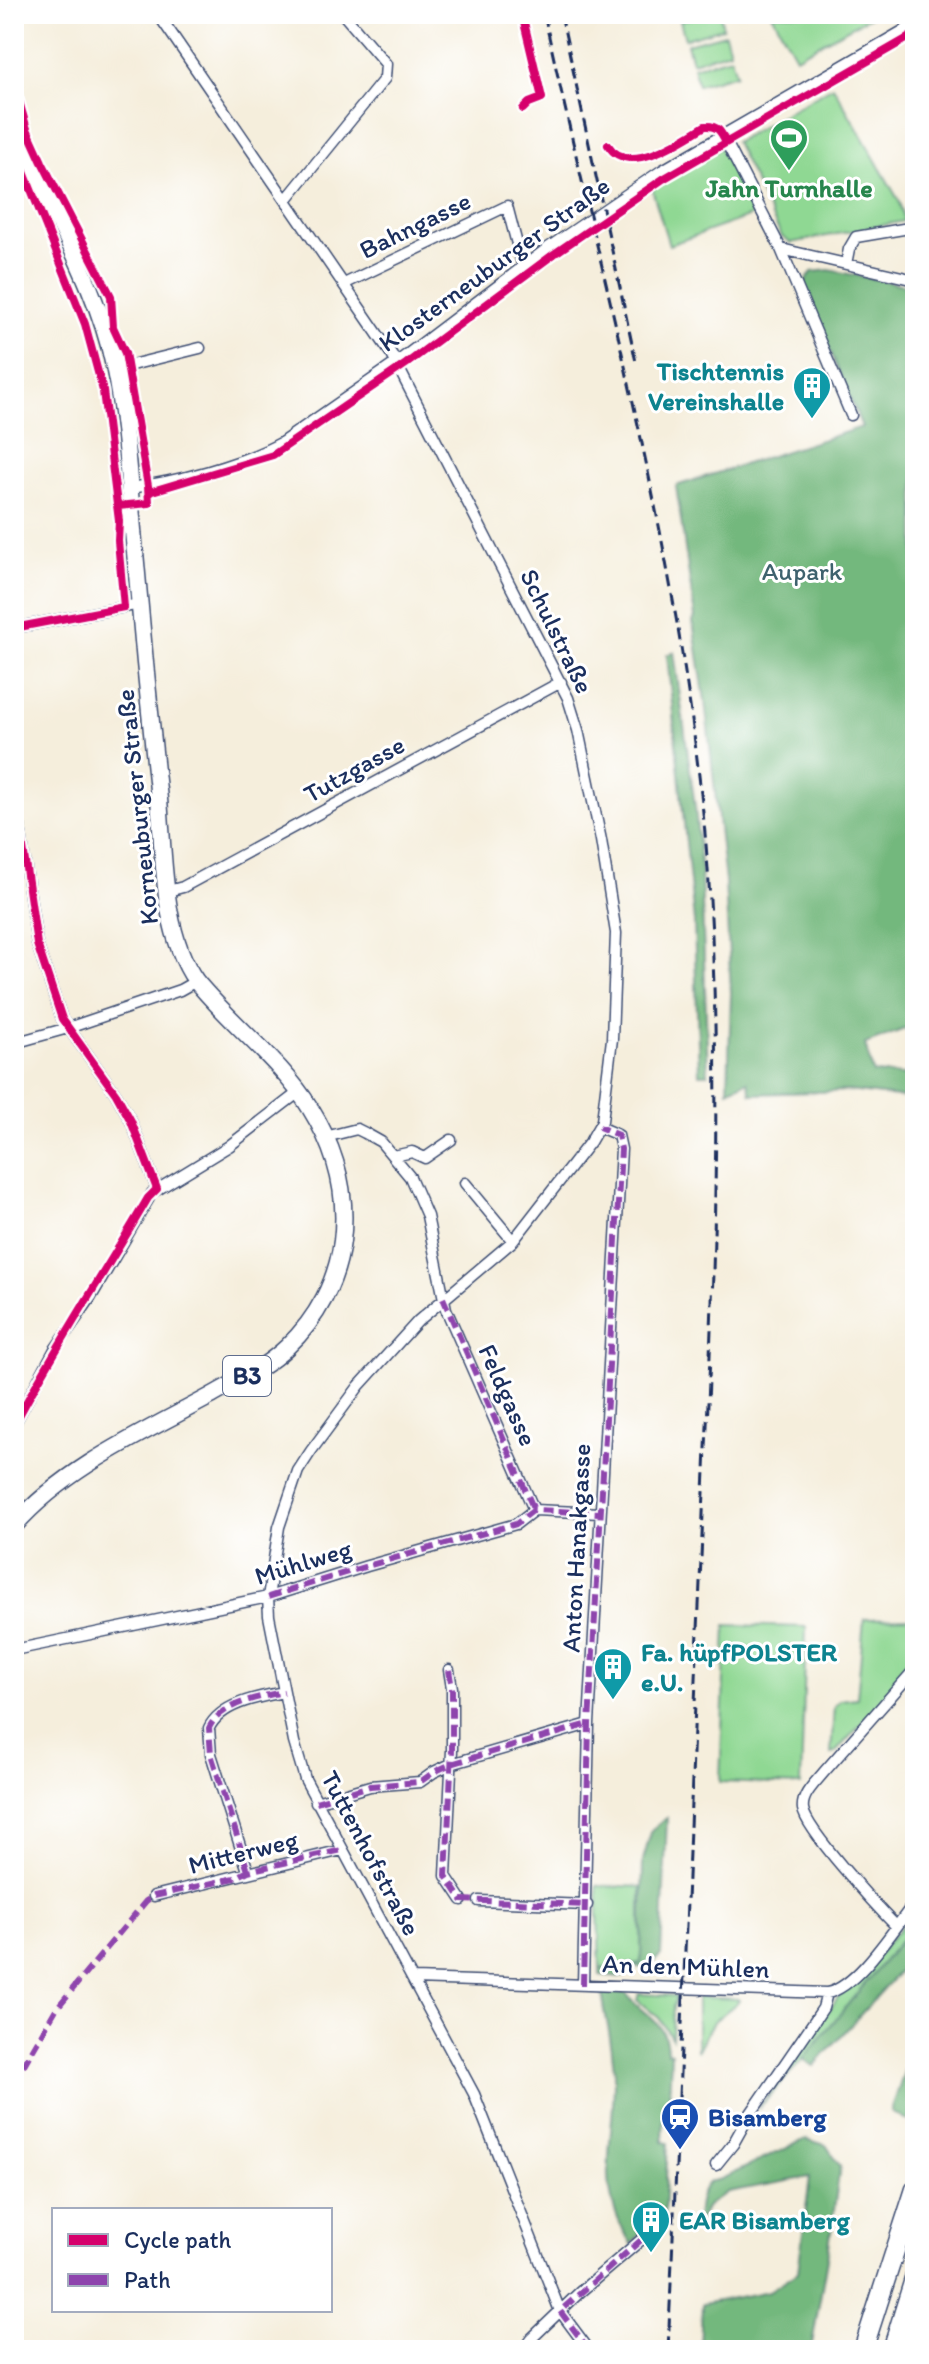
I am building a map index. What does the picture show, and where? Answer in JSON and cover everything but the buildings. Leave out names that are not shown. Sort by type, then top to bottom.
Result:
[{"type":"highway","points":[[863,2350],[915,2189]]},
{"type":"highway","points":[[892,2350],[915,2276]]},
{"type":"main road","name":"B3","points":[[14,120],[84,270],[103,321],[115,369],[130,488]]},
{"type":"main road","name":"Korneuburger Straße","points":[[14,1524],[40,1499],[75,1473],[261,1367],[301,1332],[328,1290],[341,1246],[341,1186],[325,1137],[299,1092],[196,981],[184,961],[174,932],[130,488]]},
{"type":"street","name":"Schulstraße","points":[[158,14],[396,363],[561,682],[578,730],[616,933],[612,1039],[604,1112],[599,1127],[513,1241],[443,1298]]},
{"type":"street","points":[[286,200],[385,78],[386,64],[343,14]]},
{"type":"street","name":"Klosterneuburger Straße","points":[[130,488],[158,484],[268,451],[396,363],[523,267],[661,171],[915,24]]},
{"type":"street","points":[[722,134],[781,249],[851,415]]},
{"type":"street","name":"Bahngasse","points":[[344,284],[507,206],[523,267]]},
{"type":"street","points":[[846,264],[856,237],[915,227]]},
{"type":"street","points":[[781,249],[915,280]]},
{"type":"street","points":[[115,369],[200,348]]},
{"type":"street","points":[[14,628],[140,604]]},
{"type":"street","name":"Tutzgasse","points":[[168,891],[183,887],[561,682]]},
{"type":"street","points":[[14,786],[37,944],[62,1019],[116,1094],[131,1121],[157,1189]]},
{"type":"street","points":[[14,1043],[180,990],[196,981]]},
{"type":"street","points":[[14,1425],[54,1351],[91,1297],[148,1198],[157,1189],[229,1146],[299,1092]]},
{"type":"street","name":"Anton Hanakgasse","points":[[583,1985],[589,1724],[621,1149],[618,1135],[599,1127]]},
{"type":"street","points":[[325,1137],[357,1129],[381,1142],[394,1156],[412,1152],[425,1158],[451,1140]]},
{"type":"street","name":"Feldgasse","points":[[394,1156],[410,1177],[423,1204],[443,1298],[534,1510]]},
{"type":"street","points":[[465,1183],[513,1241]]},
{"type":"street","name":"Tuttenhofstraße","points":[[443,1298],[359,1386],[298,1471],[279,1527],[268,1597],[269,1616],[294,1745],[316,1802],[474,2094],[560,2311],[589,2350]]},
{"type":"street","points":[[534,1510],[600,1513]]},
{"type":"street","name":"Mühlweg","points":[[14,1650],[268,1597],[516,1524],[534,1510]]},
{"type":"street","points":[[896,1926],[823,1841],[806,1818],[803,1808],[804,1799],[817,1781],[915,1669]]},
{"type":"street","points":[[449,1670],[452,1688],[451,1764],[446,1876],[462,1900]]},
{"type":"street","points":[[248,1871],[211,1754],[209,1728],[219,1715],[237,1705],[284,1692]]},
{"type":"street","points":[[316,1802],[370,1786],[420,1782],[451,1764],[589,1724]]},
{"type":"street","name":"Mitterweg","points":[[154,1896],[342,1850]]},
{"type":"street","points":[[479,1901],[587,1905]]},
{"type":"street","points":[[716,2165],[815,2020],[827,1993],[851,1980],[915,1902]]},
{"type":"street","name":"An den Mühlen","points":[[414,1979],[827,1993]]},
{"type":"street","points":[[523,2350],[560,2311],[648,2234],[655,2233]]},
{"type":"green space","points":[[706,14],[720,14],[723,28],[685,39],[680,21]]},
{"type":"green space","points":[[772,14],[875,14],[796,57]]},
{"type":"green space","points":[[725,34],[730,51],[692,62],[687,44]]},
{"type":"green space","points":[[731,57],[736,74],[698,85],[693,67]]},
{"type":"green space","points":[[833,86],[899,201],[904,221],[791,243],[782,237],[735,142]]},
{"type":"green space","points":[[720,147],[754,215],[669,245],[652,189]]},
{"type":"green space","name":"Aupark","points":[[829,270],[915,287],[915,1025],[865,1044],[873,1073],[915,1076],[915,1099],[849,1091],[751,1094],[748,1081],[728,1090],[731,993],[725,882],[693,622],[695,617],[676,486],[862,427],[803,285],[812,272]]},
{"type":"green space","points":[[674,652],[701,872],[708,1074],[699,1074],[694,922],[667,655]]},
{"type":"green space","points":[[915,1618],[915,1664],[831,1754],[834,1706],[840,1700],[857,1698],[864,1619]]},
{"type":"green space","points":[[726,1625],[806,1627],[801,1785],[720,1782]]},
{"type":"green space","points":[[667,1818],[661,1955],[644,1970],[638,1966],[623,1977],[600,1975],[600,1969],[641,1963],[643,1860],[652,1829]]},
{"type":"green space","points":[[597,1885],[641,1887],[641,1963],[600,1969]]},
{"type":"green space","points":[[915,1910],[915,1923],[758,2109],[839,1996],[850,1988]]},
{"type":"green space","points":[[915,1923],[915,1953],[907,1963],[814,2066],[803,2059]]},
{"type":"green space","points":[[602,1992],[626,1993],[658,2025],[666,2041],[667,2052],[671,2053],[669,2108],[664,2109],[663,2142],[668,2143],[664,2213],[644,2216],[640,2234],[632,2244],[620,2224],[609,2183],[614,2066]]},
{"type":"green space","points":[[639,1994],[676,1996],[672,2038],[659,2018],[637,2000]]},
{"type":"green space","points":[[697,1997],[739,2001],[713,2022],[697,2051]]},
{"type":"green space","points":[[915,2040],[915,2125],[891,2111]]},
{"type":"green space","points":[[806,2139],[826,2145],[840,2166],[811,2350],[700,2350],[702,2304],[769,2291],[798,2272],[810,2177],[727,2192],[707,2206],[697,2227],[702,2191],[709,2182]]},
{"type":"railway","points":[[544,14],[619,338],[665,555],[699,773],[709,884],[715,1053],[714,1221],[668,2350]]},
{"type":"railway","points":[[561,14],[636,362]]},
{"type":"marked path","points":[[583,1985],[589,1724],[621,1149],[618,1135],[599,1127]]},
{"type":"marked path","points":[[443,1298],[534,1510]]},
{"type":"marked path","points":[[268,1597],[516,1524],[534,1510],[600,1513]]},
{"type":"marked path","points":[[449,1670],[452,1750],[446,1876],[462,1900],[587,1905]]},
{"type":"marked path","points":[[248,1871],[211,1754],[209,1728],[231,1707],[284,1692]]},
{"type":"marked path","points":[[316,1802],[370,1786],[420,1782],[451,1764],[589,1724]]},
{"type":"marked path","points":[[14,2082],[56,2009],[146,1901],[154,1896],[235,1878],[248,1871],[342,1850]]},
{"type":"marked path","points":[[589,2350],[560,2311],[648,2234],[655,2233]]},
{"type":"cycle path","points":[[522,14],[542,98],[523,109]]},
{"type":"cycle path","points":[[149,492],[273,455],[406,364],[554,254],[663,179],[915,34]]},
{"type":"cycle path","points":[[14,84],[27,129],[42,162],[111,296],[113,327],[125,353],[149,503],[118,506]]},
{"type":"cycle path","points":[[608,145],[617,154],[629,158],[642,157],[656,153],[705,126],[716,128],[726,142]]},
{"type":"cycle path","points":[[14,147],[85,324],[103,391],[119,521],[124,607],[14,628]]},
{"type":"cycle path","points":[[14,786],[37,944],[62,1019],[116,1094],[131,1121],[157,1189],[148,1198],[14,1425]]},
{"type":"place","name":"Jahn Turnhalle","points":[[789,172]]},
{"type":"place","name":"Tischtennis Vereinshalle","points":[[812,420]]},
{"type":"place","name":"Fa. hüpfPOLSTER e.U.","points":[[613,1701]]},
{"type":"place","name":"Bisamberg","points":[[680,2151]]},
{"type":"place","name":"EAR Bisamberg","points":[[651,2254]]}]
